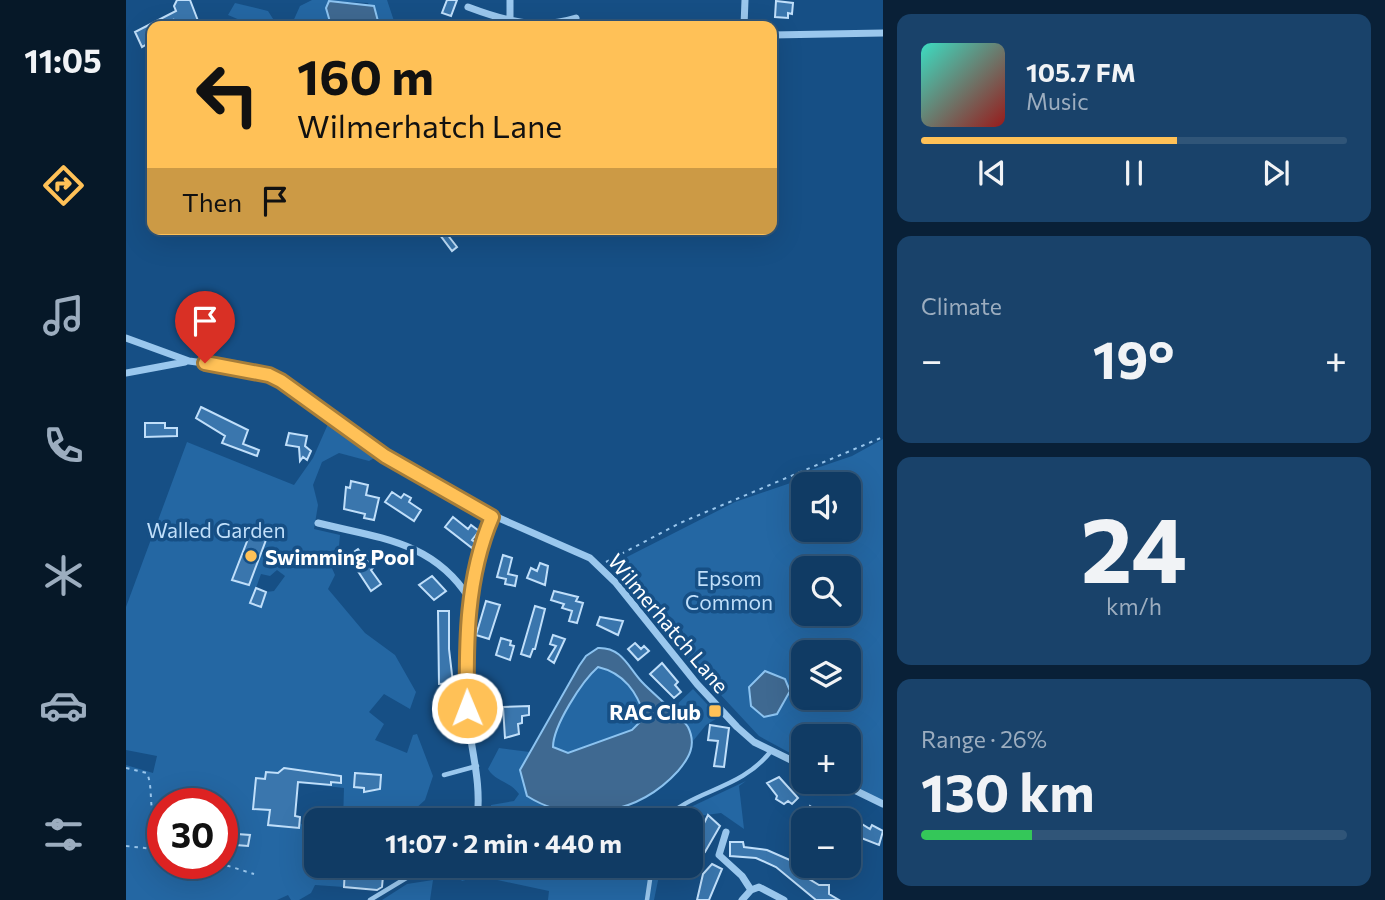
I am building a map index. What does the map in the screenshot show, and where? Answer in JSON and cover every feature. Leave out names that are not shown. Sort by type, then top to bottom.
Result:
[{"type":"street","points":[[510,0],[510,21]]},
{"type":"street","points":[[744,21],[745,0]]},
{"type":"street","points":[[468,7],[507,21]]},
{"type":"street","points":[[562,21],[576,18]]},
{"type":"street","points":[[777,35],[883,33]]},
{"type":"street","name":"Wilmerhatch Lane","points":[[126,338],[189,361],[234,367],[281,381],[385,456],[492,517],[598,564],[697,684],[737,727],[771,751],[791,760]]},
{"type":"street","points":[[126,373],[189,361]]},
{"type":"street","points":[[479,808],[478,766],[467,708],[469,598],[479,554],[492,517]]},
{"type":"street","points":[[318,523],[408,545],[430,555],[458,581],[469,598]]},
{"type":"street","points":[[861,793],[883,804]]},
{"type":"street","points":[[726,832],[719,855],[742,876],[751,890]]},
{"type":"street","points":[[742,900],[751,890],[759,887],[784,900]]},
{"type":"lane","points":[[677,808],[746,775],[760,765],[771,751]]},
{"type":"lane","points":[[444,775],[478,766]]},
{"type":"lane","points":[[370,900],[406,878]]},
{"type":"lane","points":[[647,900],[650,878]]},
{"type":"path","points":[[598,564],[772,482],[831,461],[883,437]]},
{"type":"path","points":[[126,768],[147,773],[151,788]]},
{"type":"path","points":[[126,846],[147,848]]},
{"type":"path","points":[[238,869],[254,874]]},
{"type":"green space","points":[[312,0],[387,0],[394,21],[376,21],[368,3],[329,1],[326,8],[330,21],[293,21],[300,6]]},
{"type":"green space","points":[[235,3],[268,11],[274,21],[242,21],[228,15]]},
{"type":"green space","name":"Walled Garden","points":[[328,424],[378,456],[369,461],[339,453],[322,462],[313,485],[318,505],[314,529],[340,535],[339,546],[327,557],[335,575],[328,589],[365,633],[395,655],[416,692],[410,709],[384,694],[369,712],[384,724],[375,740],[407,753],[413,735],[417,734],[433,776],[425,800],[416,808],[343,808],[344,788],[298,783],[295,816],[300,817],[300,823],[304,826],[304,878],[344,878],[344,887],[315,885],[311,893],[299,900],[291,900],[288,895],[277,900],[126,900],[126,765],[153,773],[157,756],[126,750],[126,607],[187,442],[294,485],[313,458]],"holes":[[[277,570],[285,576],[274,591],[266,592],[261,606],[251,602],[261,574],[270,576]]]},
{"type":"green space","name":"Epsom Common","points":[[883,439],[883,801],[861,789],[861,724],[791,724],[791,753],[759,736],[691,663],[620,571],[623,559],[735,502],[791,483],[791,542],[861,542],[861,472],[808,471],[852,456]]},
{"type":"green space","points":[[598,667],[615,674],[628,685],[645,716],[633,730],[568,753],[553,747],[558,726],[569,704]]},
{"type":"green space","points":[[693,689],[719,717],[706,725],[693,741],[688,725],[670,711]]},
{"type":"green space","points":[[499,748],[530,752],[520,770],[607,808],[491,808],[491,805],[514,801],[519,794],[488,769]]},
{"type":"green space","points":[[746,781],[739,786],[744,829],[721,813],[703,815],[703,808],[689,808]]},
{"type":"green space","points":[[488,878],[659,878],[654,900],[548,900],[549,891]]},
{"type":"green space","points":[[433,880],[430,900],[382,900],[407,884]]},
{"type":"shaded area","points":[[329,1],[374,6],[378,21],[330,21],[326,8]]},
{"type":"shaded area","points":[[598,648],[619,654],[642,682],[685,723],[691,734],[690,751],[678,771],[663,785],[626,806],[554,808],[527,796],[520,770],[586,656]],"holes":[[[598,667],[615,674],[628,685],[638,699],[645,717],[632,730],[568,753],[553,747],[563,716],[591,674]]]},
{"type":"shaded area","points":[[765,671],[785,679],[790,691],[777,714],[764,717],[751,706],[749,687]]},
{"type":"building","points":[[177,0],[190,0],[198,21],[156,21],[176,11],[174,6]]},
{"type":"building","points":[[447,0],[457,0],[451,16],[442,13]]},
{"type":"building","points":[[776,1],[793,3],[792,14],[788,13],[788,18],[775,17]]},
{"type":"building","points":[[147,26],[147,44],[142,47],[135,32]]},
{"type":"building","points":[[440,235],[448,235],[457,247],[452,251]]},
{"type":"building","points":[[201,407],[248,430],[243,444],[259,450],[257,456],[222,443],[225,436],[196,418]]},
{"type":"building","points":[[145,423],[165,423],[165,428],[177,428],[177,436],[145,437]]},
{"type":"building","points":[[289,433],[307,436],[305,446],[311,451],[307,460],[303,457],[300,461],[299,447],[286,445]]},
{"type":"building","points":[[351,481],[368,485],[366,495],[379,498],[374,520],[364,518],[365,514],[344,509],[346,487],[350,488]]},
{"type":"building","points":[[392,492],[401,498],[404,494],[411,498],[409,502],[421,510],[414,521],[385,502]]},
{"type":"building","points":[[453,517],[468,529],[471,525],[479,531],[472,540],[476,543],[472,548],[445,527]]},
{"type":"building","name":"Swimming Pool","points":[[253,526],[269,532],[249,585],[232,580]]},
{"type":"building","points":[[358,549],[373,568],[371,570],[381,584],[371,591],[348,556]]},
{"type":"building","points":[[503,555],[512,558],[508,574],[517,576],[515,586],[505,584],[506,579],[497,577]]},
{"type":"building","points":[[540,563],[548,566],[545,585],[527,578],[531,568],[537,571]]},
{"type":"building","points":[[432,576],[446,591],[434,600],[419,585]]},
{"type":"building","points":[[256,588],[266,592],[261,607],[250,603]]},
{"type":"building","points":[[554,591],[578,597],[576,601],[583,603],[577,623],[569,621],[572,611],[562,608],[564,604],[551,600]]},
{"type":"building","points":[[486,601],[500,605],[489,639],[476,635]]},
{"type":"building","points":[[535,606],[545,609],[535,649],[530,657],[521,654]]},
{"type":"building","points":[[438,611],[449,611],[449,649],[453,683],[439,684]]},
{"type":"building","points":[[600,617],[623,621],[618,635],[597,625]]},
{"type":"building","points":[[553,635],[565,639],[554,663],[548,659],[556,646],[550,644]]},
{"type":"building","points":[[501,638],[511,641],[510,645],[514,646],[510,660],[496,655]]},
{"type":"building","points":[[635,643],[641,649],[644,646],[649,651],[638,660],[628,649]]},
{"type":"building","points":[[662,663],[678,682],[675,685],[681,692],[674,698],[650,674]]},
{"type":"building","points":[[529,706],[529,715],[522,716],[522,723],[518,724],[519,734],[505,738],[503,707]]},
{"type":"building","points":[[710,725],[729,728],[724,767],[714,766],[718,741],[708,740]]},
{"type":"building","points":[[284,768],[341,776],[341,783],[331,782],[331,785],[298,782],[295,816],[300,817],[299,828],[268,825],[270,810],[253,809],[256,778],[265,779],[266,772],[278,773]]},
{"type":"building","points":[[355,773],[381,775],[380,789],[364,792],[364,788],[354,787]]},
{"type":"building","points":[[779,777],[791,790],[791,794],[798,798],[792,804],[788,801],[784,804],[776,799],[777,796],[767,783]]},
{"type":"building","points":[[708,815],[720,826],[705,852],[703,851],[703,825]]},
{"type":"building","points":[[861,823],[870,829],[872,825],[883,831],[879,845],[861,838]]},
{"type":"building","points":[[238,834],[250,835],[248,846],[238,845]]},
{"type":"building","points":[[730,842],[743,842],[744,847],[767,850],[791,860],[791,878],[808,878],[819,885],[829,885],[829,894],[839,900],[816,900],[776,867],[756,858],[730,856]]},
{"type":"building","points":[[712,864],[722,869],[709,900],[697,900],[703,878],[703,874]]},
{"type":"building","points":[[344,878],[383,878],[382,887],[377,890],[344,887]]},
{"type":"place","name":"Swimming Pool","points":[[251,556]]},
{"type":"place","name":"RAC Club","points":[[715,711]]},
{"type":"route","points":[[205,363],[269,375],[281,381],[385,456],[492,517],[479,554],[469,598],[467,708]]}]
